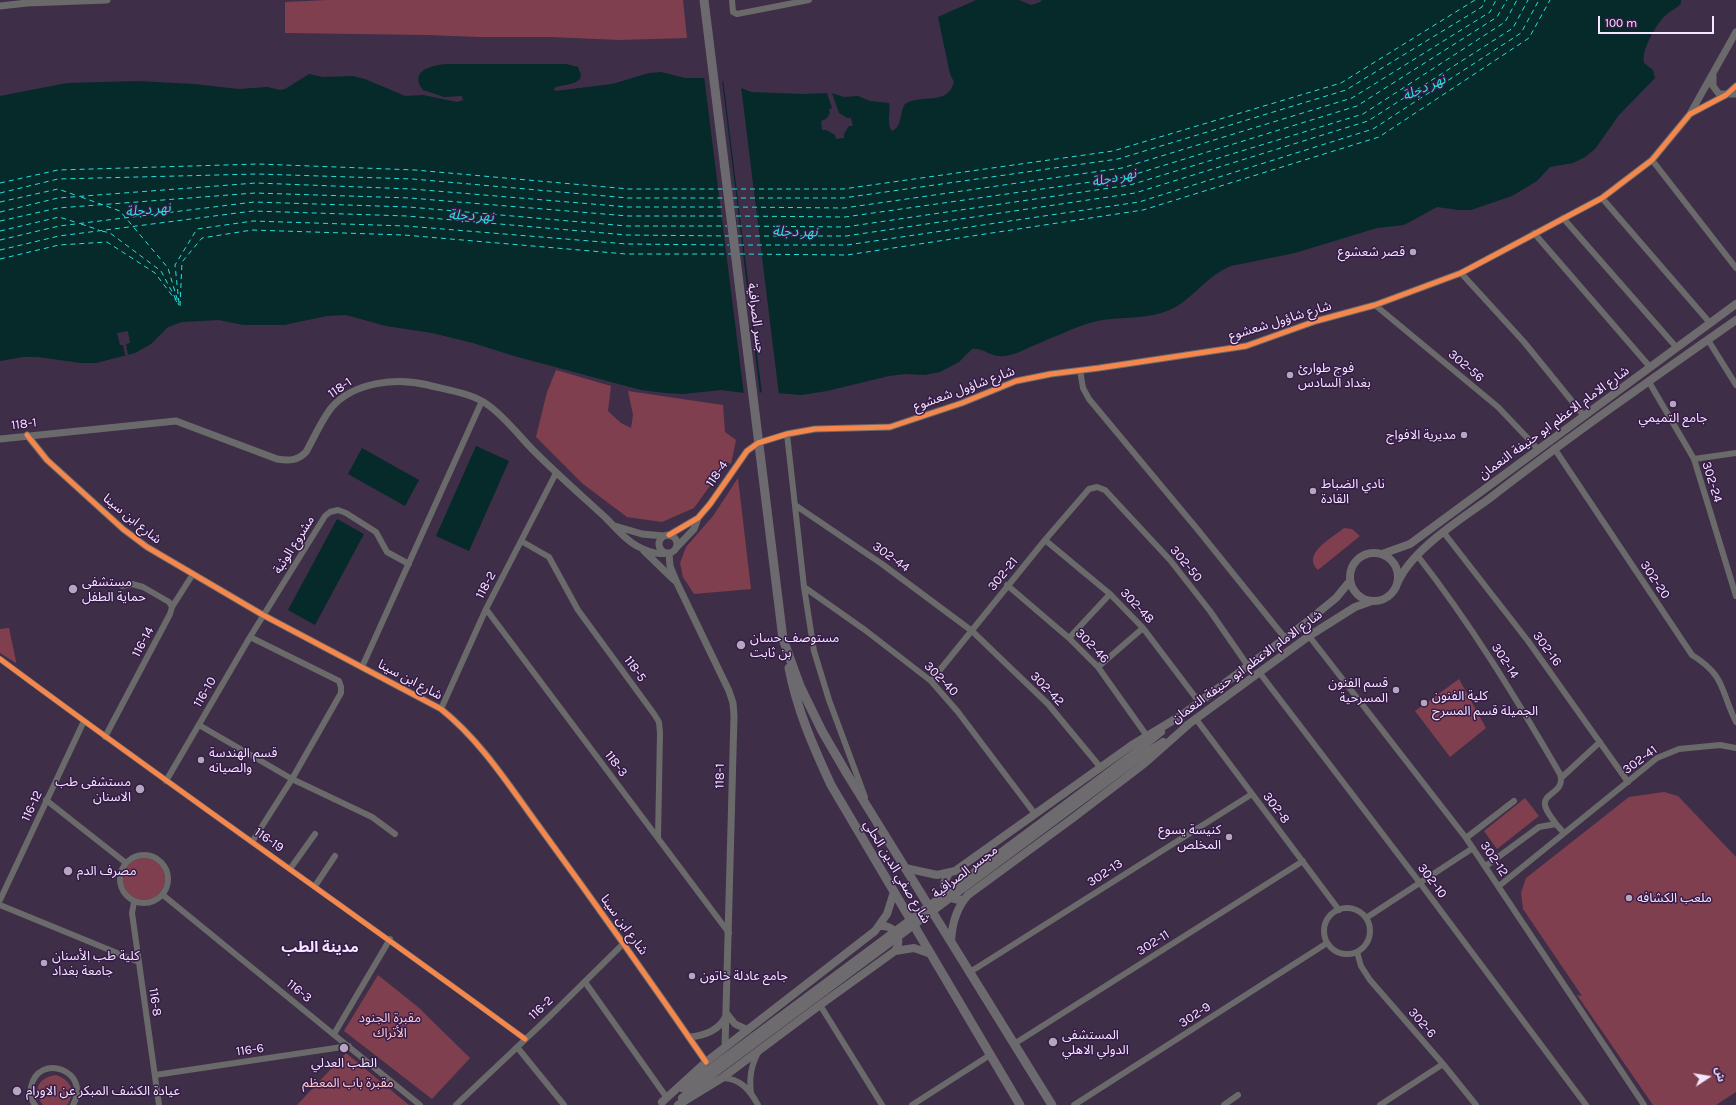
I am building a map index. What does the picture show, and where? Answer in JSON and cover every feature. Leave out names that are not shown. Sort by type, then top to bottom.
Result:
[{"type":"main road","name":"جسر الصرافية","points":[[704,0],[783,639]]},
{"type":"main road","name":"شارع الامام الاعظم ابو حنيفة النعمان","points":[[1382,554],[1410,544],[1736,304]]},
{"type":"main road","name":"شارع الامام الاعظم ابو حنيفة النعمان","points":[[1397,584],[1407,565],[1444,533],[1554,448],[1736,320]]},
{"type":"main road","points":[[1372,553],[1382,554],[1393,563],[1397,569],[1397,584],[1394,591],[1388,597],[1380,601],[1364,599],[1357,595],[1352,588],[1350,573],[1358,559],[1364,555],[1372,553]]},
{"type":"main road","name":"شارع الامام الاعظم ابو حنيفة النعمان","points":[[1138,754],[1182,715],[1336,598],[1350,581]]},
{"type":"main road","name":"شارع الامام الاعظم ابو حنيفة النعمان","points":[[1138,754],[1189,724],[1309,636],[1355,607],[1372,601]]},
{"type":"main road","name":"شارع صفي الدين الحلي","points":[[783,639],[800,686],[822,731],[847,774],[1052,1105]]},
{"type":"main road","name":"شارع صفي الدين الحلي","points":[[783,639],[792,685],[807,732],[831,785],[1020,1105]]},
{"type":"main road","points":[[905,868],[937,875],[949,874],[961,868],[1035,814],[1147,736],[1182,715]]},
{"type":"main road","points":[[951,941],[955,919],[964,899],[972,891],[1139,768],[1189,724]]},
{"type":"main road","name":"مجسر الصرافية","points":[[707,1074],[1138,754]]},
{"type":"main road","points":[[949,874],[944,883],[947,894],[953,899],[964,899]]},
{"type":"main road","points":[[662,1102],[706,1062],[827,970],[880,926],[890,907],[894,892]]},
{"type":"main road","points":[[880,926],[891,928],[896,934],[898,945],[895,952]]},
{"type":"main road","points":[[678,1105],[722,1078],[820,1004],[895,952],[914,948],[931,954]]},
{"type":"main road","points":[[662,1102],[707,1074]]},
{"type":"main road","points":[[674,1105],[707,1074]]},
{"type":"street","points":[[7,0],[18,4]]},
{"type":"street","points":[[0,6],[107,0]]},
{"type":"street","points":[[732,0],[733,12],[737,14],[809,0]]},
{"type":"street","points":[[1690,114],[1736,32]]},
{"type":"street","points":[[1713,74],[1714,89],[1719,94],[1736,94]]},
{"type":"street","points":[[1726,95],[1736,86]]},
{"type":"street","name":"شارع شاؤول شعشوع","points":[[787,434],[815,429],[890,426],[962,403],[1016,381],[1051,374],[1246,346],[1316,321],[1375,305],[1462,273],[1534,233],[1602,198],[1652,160],[1690,114],[1726,95]]},
{"type":"street","points":[[1652,160],[1736,268]]},
{"type":"street","points":[[1602,198],[1710,323]]},
{"type":"street","points":[[1563,218],[1677,348]]},
{"type":"street","points":[[1534,233],[1650,367]]},
{"type":"street","points":[[1462,273],[1524,342],[1584,416]]},
{"type":"street","name":"302-56","points":[[1375,305],[1498,407],[1538,449]]},
{"type":"street","points":[[1708,340],[1736,385]]},
{"type":"street","points":[[1080,370],[1083,388],[1089,399],[1198,530],[1285,638]]},
{"type":"street","name":"118-1","points":[[0,439],[27,435],[176,421],[277,459],[287,461],[301,456],[306,452],[332,407],[344,397],[362,388],[381,382],[419,382],[482,401],[489,406],[556,473],[615,526],[625,538],[643,549],[655,553],[667,553],[670,566],[677,583],[729,691],[732,703],[734,724],[725,1047]]},
{"type":"street","name":"302-24","points":[[1649,382],[1694,459],[1736,596]]},
{"type":"street","points":[[362,667],[482,401]]},
{"type":"street","points":[[787,434],[804,587],[814,651],[829,700],[870,811]]},
{"type":"street","name":"118-4","points":[[666,536],[698,518],[710,504],[749,449],[758,443],[787,434]]},
{"type":"street","name":"شارع ابن سينا","points":[[27,435],[46,460],[123,529],[147,547],[263,615],[441,709],[462,727],[481,747],[624,943],[706,1062]]},
{"type":"street","name":"302-20","points":[[1554,448],[1692,655],[1710,668],[1720,680],[1736,722]]},
{"type":"street","points":[[1694,459],[1736,453]]},
{"type":"street","name":"118-2","points":[[441,709],[486,609],[556,473]]},
{"type":"street","name":"302-21","points":[[931,681],[1007,585],[1045,540],[1089,489],[1097,487]]},
{"type":"street","name":"302-50","points":[[1097,487],[1105,490],[1170,560],[1210,611],[1248,666]]},
{"type":"street","name":"302-44","points":[[795,505],[882,564],[972,631]]},
{"type":"street","name":"مشروع الوثبة","points":[[263,615],[325,516],[330,512],[338,510],[346,513],[376,532],[387,552],[409,564]]},
{"type":"street","name":"118-4","points":[[676,548],[694,529],[698,518]]},
{"type":"street","points":[[615,526],[642,534],[666,536],[675,538],[676,548],[667,553],[659,547],[659,541],[666,536]]},
{"type":"street","name":"302-16","points":[[1444,533],[1528,641],[1628,782]]},
{"type":"street","name":"302-48","points":[[1045,540],[1110,594],[1143,628],[1199,702]]},
{"type":"street","name":"118-5","points":[[521,541],[549,557],[578,610],[659,722],[658,838]]},
{"type":"street","points":[[643,549],[677,583]]},
{"type":"street","name":"302-14","points":[[1417,555],[1444,589],[1504,680],[1561,778]]},
{"type":"street","name":"116-14","points":[[105,737],[170,614],[172,607],[193,574]]},
{"type":"street","points":[[122,586],[132,584],[143,587],[169,602],[172,607]]},
{"type":"street","name":"302-46","points":[[1007,585],[1069,638],[1098,667],[1147,736]]},
{"type":"street","name":"302-40","points":[[804,587],[865,630],[931,681],[958,712],[1035,814]]},
{"type":"street","points":[[1069,638],[1110,594]]},
{"type":"street","name":"118-3","points":[[486,609],[729,933]]},
{"type":"street","name":"116-10","points":[[166,781],[263,615]]},
{"type":"street","points":[[1098,667],[1143,628]]},
{"type":"street","name":"302-42","points":[[972,631],[1048,704],[1101,768]]},
{"type":"street","name":"302-12","points":[[1309,636],[1466,838],[1644,1105]]},
{"type":"street","points":[[250,637],[339,681],[341,687],[341,694],[292,779],[252,842]]},
{"type":"street","name":"116-19","points":[[0,659],[166,781],[390,939],[525,1039]]},
{"type":"street","name":"302-10","points":[[1259,672],[1420,883],[1586,1105]]},
{"type":"street","name":"302-8","points":[[1196,719],[1339,910]]},
{"type":"street","name":"116-12","points":[[0,900],[84,721]]},
{"type":"street","points":[[199,725],[292,779],[372,817],[395,834]]},
{"type":"street","points":[[1564,833],[1556,824],[1546,808],[1545,803],[1547,798],[1560,786],[1561,778],[1600,742]]},
{"type":"street","name":"302-41","points":[[1499,886],[1657,758],[1679,749],[1720,745],[1736,748]]},
{"type":"street","name":"302-13","points":[[970,972],[1252,794]]},
{"type":"street","points":[[46,800],[126,863]]},
{"type":"street","points":[[1466,838],[1514,801]]},
{"type":"street","points":[[1486,866],[1539,827],[1556,824]]},
{"type":"street","points":[[290,869],[315,834]]},
{"type":"street","points":[[1366,918],[1473,848]]},
{"type":"street","points":[[149,855],[157,858],[163,864],[167,871],[168,880],[167,888],[162,895],[157,900],[150,903],[134,902],[127,897],[121,889],[119,880],[121,871],[132,857],[149,855]]},
{"type":"street","points":[[315,886],[335,856]]},
{"type":"street","name":"302-11","points":[[1014,1044],[1303,861]]},
{"type":"street","name":"116-3","points":[[162,895],[420,1105]]},
{"type":"street","name":"116-8","points":[[134,902],[132,914],[159,1105]]},
{"type":"street","points":[[0,904],[139,962]]},
{"type":"street","points":[[1347,908],[1354,909],[1366,918],[1370,926],[1370,934],[1364,948],[1357,952],[1344,954],[1337,952],[1327,943],[1324,932],[1327,920],[1332,914],[1347,908]]},
{"type":"street","points":[[334,1034],[390,939]]},
{"type":"street","name":"116-2","points":[[456,1105],[624,943]]},
{"type":"street","name":"302-9","points":[[1074,1105],[1327,943]]},
{"type":"street","name":"302-6","points":[[1357,952],[1361,966],[1370,980],[1443,1064],[1476,1105]]},
{"type":"street","points":[[584,982],[662,1102]]},
{"type":"street","points":[[820,1004],[882,1105]]},
{"type":"street","points":[[689,1037],[713,1030],[722,1024],[727,1014],[735,1024],[748,1030]]},
{"type":"street","name":"116-6","points":[[155,1075],[349,1046]]},
{"type":"street","points":[[517,1047],[564,1105]]},
{"type":"street","points":[[751,1093],[749,1078],[753,1063],[760,1050]]},
{"type":"street","points":[[912,1105],[990,1055]]},
{"type":"street","points":[[1380,1105],[1443,1064]]},
{"type":"street","points":[[35,1105],[31,1096],[32,1083],[35,1077],[42,1071],[56,1068],[68,1073],[74,1079],[78,1091],[77,1098],[73,1105]]},
{"type":"street","points":[[722,1078],[729,1078],[737,1081],[751,1093],[758,1105]]},
{"type":"street","points":[[1224,1105],[1238,1095]]},
{"type":"green space","points":[[328,0],[683,0],[687,38],[620,40],[550,37],[285,33],[285,2]]},
{"type":"green space","points":[[556,370],[611,386],[608,411],[621,423],[631,428],[633,415],[628,391],[723,405],[725,432],[736,440],[731,464],[727,462],[694,508],[662,522],[627,517],[583,484],[536,437],[547,392]]},
{"type":"green space","points":[[738,478],[751,589],[694,594],[683,577],[680,563],[686,547],[713,516]]},
{"type":"green space","points":[[1344,528],[1352,529],[1360,536],[1318,570],[1314,564],[1313,558],[1316,552],[1326,541]]},
{"type":"green space","points":[[9,628],[16,663],[0,653],[0,629]]},
{"type":"green space","points":[[1459,679],[1486,728],[1450,757],[1415,711]]},
{"type":"green space","name":"ملعب الكشافه","points":[[1664,792],[1678,796],[1736,857],[1736,1092],[1716,1105],[1653,1105],[1577,995],[1582,996],[1523,909],[1521,893],[1526,878],[1629,797]]},
{"type":"green space","points":[[1525,798],[1539,816],[1497,849],[1484,831]]},
{"type":"green space","points":[[140,858],[148,858],[156,861],[162,867],[165,879],[162,891],[156,897],[148,900],[140,900],[132,897],[126,891],[123,883],[123,875],[126,867],[132,861]]},
{"type":"green space","name":"مقبرة الجنود الأتراك","points":[[378,975],[418,1007],[470,1058],[432,1099],[344,1031]]},
{"type":"green space","name":"مقبرة باب المعظم","points":[[346,1053],[409,1105],[297,1105]]},
{"type":"green space","points":[[56,1075],[69,1083],[72,1096],[67,1105],[43,1105],[39,1099],[37,1089],[41,1081],[45,1078]]},
{"type":"water","name":"نهر دجلة","points":[[976,0],[1019,0],[1031,5],[1042,0],[1681,0],[1681,3],[1660,21],[1647,46],[1644,63],[1653,70],[1655,78],[1619,115],[1595,149],[1585,157],[1573,163],[1550,167],[1537,181],[1512,196],[1471,210],[1437,207],[1404,225],[1377,228],[1295,253],[1231,266],[1213,277],[1183,302],[1167,311],[1147,316],[1096,321],[1067,331],[1020,352],[1008,355],[999,356],[972,349],[959,362],[940,372],[925,375],[905,374],[889,376],[827,391],[801,395],[766,392],[745,393],[721,390],[684,394],[665,393],[641,390],[514,356],[473,343],[432,333],[386,326],[346,315],[327,316],[284,325],[243,325],[219,320],[182,322],[168,327],[151,344],[135,353],[96,363],[81,363],[38,357],[23,357],[0,361],[0,96],[67,83],[138,81],[194,84],[239,89],[267,87],[280,90],[285,89],[309,74],[323,77],[353,76],[365,79],[405,96],[423,95],[457,102],[463,100],[462,96],[444,97],[423,90],[418,78],[420,73],[429,67],[447,64],[566,64],[578,67],[581,75],[580,79],[574,83],[554,88],[555,91],[612,84],[649,73],[661,72],[685,78],[701,78],[726,82],[751,92],[802,94],[832,93],[844,97],[858,96],[870,101],[889,103],[889,125],[892,131],[898,126],[905,104],[919,99],[940,97],[951,90],[954,82],[950,74],[938,17]]},
{"type":"water","points":[[476,446],[509,461],[469,551],[436,536]]},
{"type":"water","points":[[362,448],[419,480],[405,506],[348,474]]},
{"type":"water","points":[[337,519],[364,534],[315,625],[288,610]]},
{"type":"pier","points":[[704,76],[722,79],[760,394],[744,395]]},
{"type":"pier","points":[[723,79],[741,86],[779,395],[762,394]]},
{"type":"pier","points":[[827,93],[832,93],[839,113],[847,118],[851,118],[853,126],[849,126],[844,134],[844,138],[836,139],[835,135],[826,130],[822,130],[821,121],[826,119],[830,113],[829,109],[832,108]]},
{"type":"pier","points":[[128,331],[130,343],[126,344],[128,355],[125,355],[123,345],[120,345],[117,333]]},
{"type":"ferry route","points":[[732,189],[843,189],[1113,151],[1341,83],[1475,0]]},
{"type":"ferry route","points":[[732,198],[843,198],[1118,159],[1346,90],[1482,7],[1485,0]]},
{"type":"ferry route","points":[[734,207],[844,208],[1122,168],[1352,98],[1490,12],[1496,0]]},
{"type":"ferry route","points":[[736,216],[845,217],[1126,177],[1357,106],[1497,17],[1507,0]]},
{"type":"ferry route","points":[[737,226],[845,227],[1130,185],[1363,114],[1505,22],[1517,0]]},
{"type":"ferry route","points":[[737,236],[846,236],[1135,193],[1368,121],[1513,28],[1528,0]]},
{"type":"ferry route","points":[[739,245],[847,245],[1139,202],[1373,129],[1521,33],[1539,0]]},
{"type":"ferry route","points":[[740,254],[847,255],[1143,210],[1379,137],[1529,38],[1550,0]]},
{"type":"ferry route","points":[[0,183],[58,170],[258,164],[415,170],[629,189],[723,189]]},
{"type":"ferry route","points":[[0,193],[58,179],[257,174],[413,179],[628,198],[725,198]]},
{"type":"ferry route","points":[[0,212],[58,198],[256,183],[412,189],[628,207],[725,207]]},
{"type":"ferry route","points":[[0,202],[58,189],[78,196]]},
{"type":"ferry route","points":[[0,221],[58,208],[255,193],[410,198],[628,216],[726,216]]},
{"type":"ferry route","points":[[81,197],[120,211],[168,268],[178,302]]},
{"type":"ferry route","points":[[0,240],[59,226],[254,202],[409,207],[627,226],[727,226]]},
{"type":"ferry route","points":[[0,250],[59,236],[253,211],[407,216],[627,235],[729,236]]},
{"type":"ferry route","points":[[0,231],[59,217],[78,223]]},
{"type":"ferry route","points":[[179,303],[175,265],[197,229],[253,221],[406,226],[627,244],[729,245]]},
{"type":"ferry route","points":[[81,224],[99,230]]},
{"type":"ferry route","points":[[180,306],[182,262],[202,238],[252,230],[404,235],[626,254],[731,254]]},
{"type":"ferry route","points":[[102,231],[110,233],[161,271],[179,305]]},
{"type":"ferry route","points":[[0,259],[59,245],[107,242],[155,273],[177,302]]},
{"type":"cycle path","points":[[669,535],[698,518],[710,504],[747,451],[758,443],[787,434],[815,429],[890,427],[962,403],[1016,381],[1051,374],[1246,346],[1316,321],[1375,305],[1461,273],[1602,198],[1652,160],[1690,114],[1726,95],[1736,86]]},
{"type":"cycle path","points":[[27,435],[47,460],[123,529],[147,547],[263,615],[441,709],[455,721],[469,735],[505,779],[623,943],[706,1062]]},
{"type":"cycle path","points":[[0,659],[525,1039]]},
{"type":"place","name":"قصر شعشوع","points":[[1413,252]]},
{"type":"place","name":"فوج طوارئ بغداد السادس","points":[[1290,375]]},
{"type":"place","name":"جامع التميمي","points":[[1673,404]]},
{"type":"place","name":"مديرية الافواج","points":[[1464,435]]},
{"type":"place","name":"نادي الضباط القادة","points":[[1313,491]]},
{"type":"place","name":"مستشفى حماية الطفل","points":[[73,589]]},
{"type":"place","name":"مستوصف حسان بن ثابت","points":[[741,645]]},
{"type":"place","name":"قسم الفنون المسرحية","points":[[1396,690]]},
{"type":"place","name":"كلية الفنون الجميلة قسم المسرح","points":[[1424,703]]},
{"type":"place","name":"قسم الهندسة والصيانه","points":[[201,760]]},
{"type":"place","name":"مستشفى طب الاسنان","points":[[140,789]]},
{"type":"place","name":"كنيسة يسوع المخلص","points":[[1229,837]]},
{"type":"place","name":"مصرف الدم","points":[[68,871]]},
{"type":"place","name":"ملعب الكشافه","points":[[1629,898]]},
{"type":"place","name":"كلية طب الأسنان جامعة بغداد","points":[[44,963]]},
{"type":"place","name":"جامع عادلة خاتون","points":[[692,976]]},
{"type":"place","name":"المستشفى الدولي الاهلي","points":[[1053,1042]]},
{"type":"place","name":"الطب العدلي","points":[[344,1048]]},
{"type":"place","name":"عيادة الكشف المبكر عن الاورام","points":[[17,1091]]},
{"type":"district","name":"مدينة الطب","points":[[320,948]]}]
